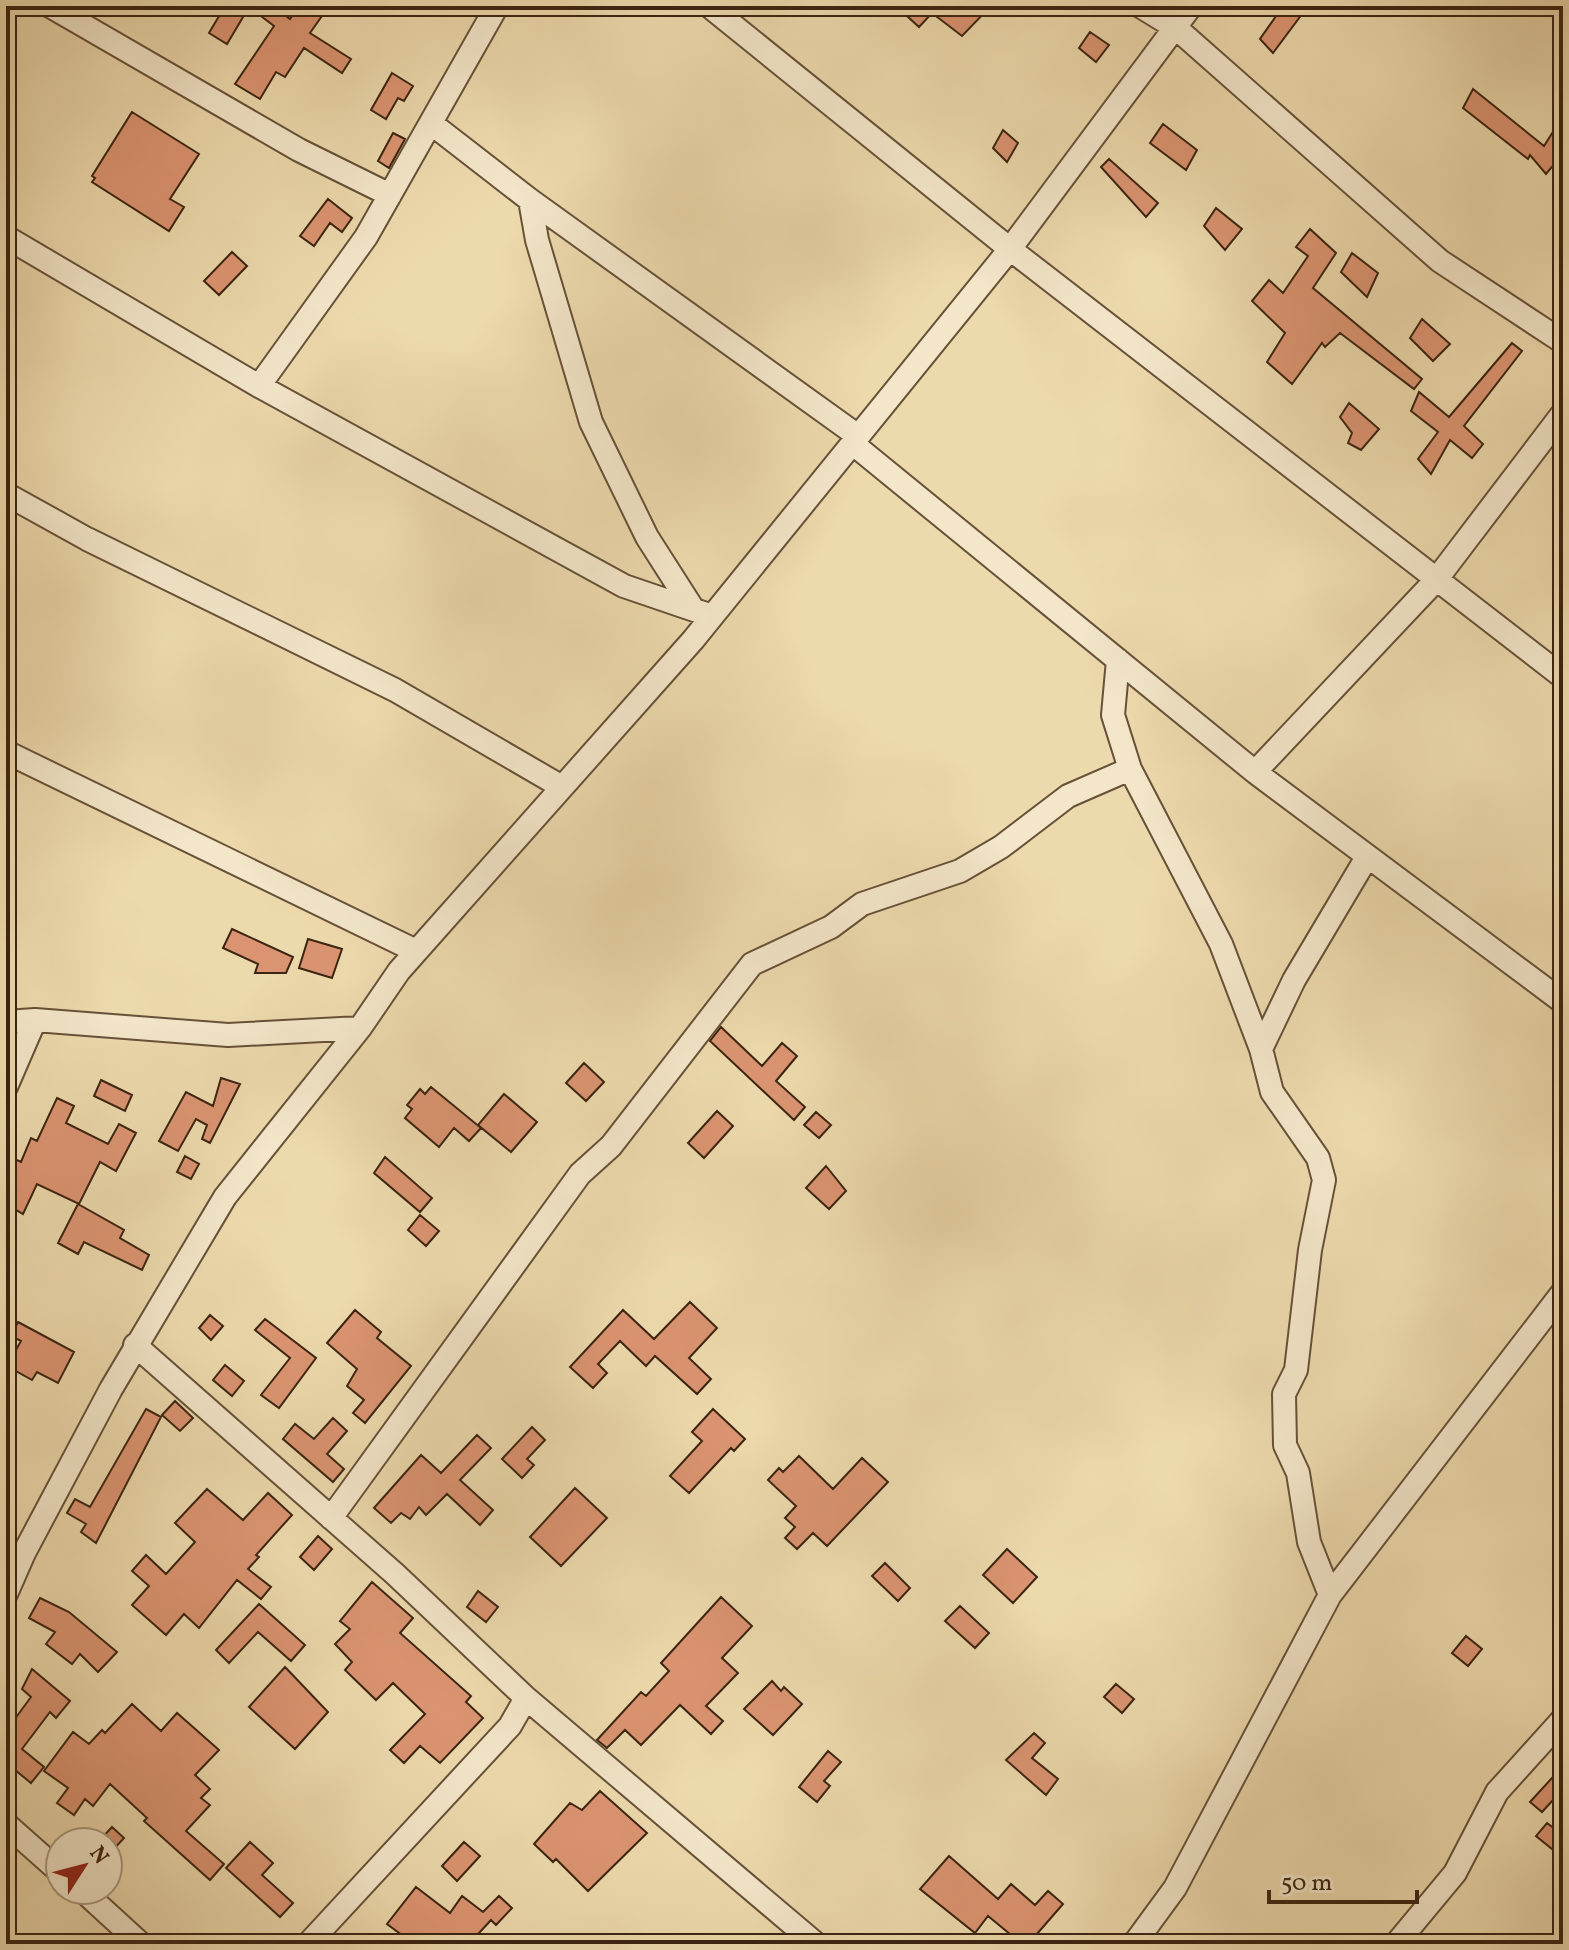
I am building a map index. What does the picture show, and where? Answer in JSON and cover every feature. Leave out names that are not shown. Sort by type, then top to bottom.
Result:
[{"type":"street","points":[[50,6],[299,150],[390,195]]},
{"type":"street","points":[[259,386],[366,237],[497,6]]},
{"type":"street","points":[[709,6],[1010,249],[1563,677]]},
{"type":"street","points":[[1140,6],[1176,28],[1440,261],[1563,342]]},
{"type":"street","points":[[6,1594],[24,1553],[135,1345],[158,1314],[225,1197],[360,1028],[416,951],[562,787],[703,613],[855,439],[1010,249],[1191,6]]},
{"type":"street","points":[[432,124],[530,200],[855,439],[1255,772],[1563,1002]]},
{"type":"street","points":[[530,200],[537,240],[591,422],[647,537],[703,613]]},
{"type":"street","points":[[9,242],[259,386],[624,586],[703,613]]},
{"type":"street","points":[[1255,772],[1436,580],[1563,413]]},
{"type":"street","points":[[6,494],[87,539],[395,690],[562,787]]},
{"type":"street","points":[[1118,660],[1113,715],[1130,769],[1221,944],[1261,1049],[1272,1092],[1318,1158],[1324,1180],[1310,1250],[1296,1370],[1284,1394],[1284,1406],[1285,1445],[1298,1473],[1309,1542],[1330,1595]]},
{"type":"street","points":[[6,752],[416,951]]},
{"type":"street","points":[[331,1518],[580,1174],[611,1146],[752,964],[831,927],[862,904],[960,871],[1001,847],[1068,796],[1130,769]]},
{"type":"street","points":[[1261,1049],[1294,980],[1367,857]]},
{"type":"street","points":[[6,1022],[35,1020],[228,1035],[360,1028]]},
{"type":"street","points":[[6,1087],[35,1020]]},
{"type":"street","points":[[1134,1944],[1175,1888],[1330,1595],[1563,1292]]},
{"type":"street","points":[[135,1345],[331,1518],[526,1698],[816,1944]]},
{"type":"street","points":[[308,1944],[510,1726],[526,1698]]},
{"type":"street","points":[[1396,1944],[1455,1873],[1497,1792],[1563,1719]]},
{"type":"street","points":[[6,1824],[44,1858]]},
{"type":"street","points":[[99,1906],[141,1944]]},
{"type":"building","points":[[225,6],[273,6],[290,19],[299,6],[329,6],[310,33],[351,59],[342,73],[304,48],[285,77],[276,72],[260,99],[235,84],[274,26],[249,7],[227,44],[209,33]]},
{"type":"building","points":[[896,6],[991,6],[962,36],[932,13],[919,27]]},
{"type":"building","points":[[1283,6],[1308,6],[1273,53],[1260,39]]},
{"type":"building","points":[[1090,32],[1109,45],[1096,62],[1079,48]]},
{"type":"building","points":[[392,73],[413,86],[404,101],[398,98],[386,119],[371,110]]},
{"type":"building","points":[[1473,89],[1544,146],[1563,116],[1563,154],[1546,174],[1530,155],[1528,159],[1463,108]]},
{"type":"building","points":[[132,112],[199,154],[170,199],[184,207],[169,231],[92,182],[95,178],[92,176]]},
{"type":"building","points":[[1163,124],[1197,150],[1186,170],[1150,143]]},
{"type":"building","points":[[1003,130],[1018,143],[1007,162],[993,148]]},
{"type":"building","points":[[393,133],[405,139],[389,168],[378,161]]},
{"type":"building","points":[[1109,159],[1158,203],[1146,217],[1101,167]]},
{"type":"building","points":[[328,199],[352,218],[342,232],[330,223],[314,246],[300,236]]},
{"type":"building","points":[[1216,208],[1242,229],[1225,250],[1204,226]]},
{"type":"building","points":[[1310,229],[1336,253],[1313,288],[1422,379],[1414,389],[1340,333],[1325,347],[1322,343],[1292,384],[1267,362],[1285,333],[1252,301],[1269,280],[1283,293],[1308,256],[1296,247]]},
{"type":"building","points":[[232,252],[247,266],[219,295],[204,281]]},
{"type":"building","points":[[1352,253],[1378,273],[1367,297],[1341,272]]},
{"type":"building","points":[[1422,319],[1450,344],[1433,361],[1410,338]]},
{"type":"building","points":[[1512,343],[1522,351],[1464,426],[1483,444],[1472,458],[1450,440],[1431,474],[1418,459],[1438,432],[1411,411],[1419,392],[1449,417]]},
{"type":"building","points":[[1349,403],[1379,429],[1361,450],[1348,443],[1352,433],[1340,417]]},
{"type":"building","points":[[232,929],[293,957],[286,973],[255,973],[258,964],[223,948]]},
{"type":"building","points":[[308,939],[342,949],[332,978],[299,968]]},
{"type":"building","points":[[721,1027],[762,1066],[782,1043],[797,1056],[776,1081],[805,1107],[794,1120],[710,1041]]},
{"type":"building","points":[[584,1063],[604,1082],[586,1101],[566,1083]]},
{"type":"building","points":[[221,1078],[240,1084],[210,1143],[202,1139],[207,1125],[196,1119],[178,1151],[159,1141],[186,1092],[213,1106]]},
{"type":"building","points":[[101,1080],[132,1095],[125,1111],[94,1096]]},
{"type":"building","points":[[431,1087],[481,1128],[469,1141],[454,1128],[439,1147],[405,1118],[412,1109],[407,1105],[420,1089],[425,1094]]},
{"type":"building","points":[[504,1094],[537,1122],[511,1152],[478,1125]]},
{"type":"building","points":[[57,1098],[74,1106],[66,1123],[108,1144],[119,1124],[136,1133],[116,1171],[100,1162],[79,1204],[37,1184],[23,1214],[6,1204],[6,1155],[21,1162],[31,1138],[37,1141]]},
{"type":"building","points":[[717,1111],[733,1126],[704,1158],[688,1143]]},
{"type":"building","points":[[816,1112],[831,1125],[819,1138],[804,1125]]},
{"type":"building","points":[[185,1156],[199,1164],[191,1179],[177,1172]]},
{"type":"building","points":[[385,1157],[432,1198],[420,1212],[374,1173]]},
{"type":"building","points":[[826,1166],[846,1191],[829,1209],[806,1188]]},
{"type":"building","points":[[78,1204],[124,1230],[120,1238],[149,1255],[142,1270],[84,1242],[78,1254],[58,1243]]},
{"type":"building","points":[[420,1215],[439,1231],[426,1246],[408,1230]]},
{"type":"building","points":[[690,1302],[717,1328],[689,1358],[711,1379],[697,1394],[655,1356],[646,1366],[620,1341],[598,1364],[607,1373],[593,1388],[570,1367],[623,1310],[654,1339]]},
{"type":"building","points":[[355,1310],[381,1332],[377,1338],[411,1366],[365,1423],[353,1413],[364,1400],[347,1386],[357,1369],[327,1343]]},
{"type":"building","points":[[210,1315],[223,1326],[211,1340],[199,1328]]},
{"type":"building","points":[[265,1319],[316,1358],[279,1408],[261,1395],[290,1358],[255,1330]]},
{"type":"building","points":[[18,1322],[74,1352],[58,1383],[37,1372],[32,1380],[7,1366],[21,1341],[11,1336]]},
{"type":"building","points":[[225,1365],[244,1381],[232,1396],[213,1380]]},
{"type":"building","points":[[175,1401],[193,1418],[180,1431],[162,1415]]},
{"type":"building","points":[[146,1409],[161,1417],[96,1543],[81,1532],[86,1524],[67,1513],[75,1499],[90,1507]]},
{"type":"building","points":[[713,1409],[745,1439],[734,1451],[731,1448],[689,1493],[670,1476],[702,1441],[692,1432]]},
{"type":"building","points":[[333,1418],[347,1431],[327,1454],[344,1469],[333,1482],[283,1439],[295,1424],[314,1439]]},
{"type":"building","points":[[532,1427],[545,1440],[527,1459],[534,1465],[522,1478],[502,1459]]},
{"type":"building","points":[[477,1435],[491,1448],[460,1480],[493,1510],[480,1525],[447,1494],[426,1515],[419,1507],[410,1519],[401,1513],[391,1523],[374,1508],[421,1455],[441,1473]]},
{"type":"building","points":[[799,1456],[833,1489],[862,1458],[888,1482],[827,1546],[813,1533],[797,1549],[785,1538],[795,1527],[785,1518],[796,1506],[768,1480],[779,1468],[783,1472]]},
{"type":"building","points":[[575,1488],[607,1518],[561,1566],[530,1537]]},
{"type":"building","points":[[207,1489],[243,1520],[268,1493],[292,1515],[256,1555],[259,1557],[248,1569],[271,1587],[261,1599],[237,1580],[199,1628],[184,1614],[166,1635],[132,1605],[149,1586],[132,1571],[146,1555],[166,1574],[195,1542],[175,1523]]},
{"type":"building","points":[[318,1536],[332,1549],[314,1570],[300,1557]]},
{"type":"building","points":[[1007,1549],[1037,1577],[1013,1603],[983,1575]]},
{"type":"building","points":[[885,1563],[910,1588],[898,1601],[872,1576]]},
{"type":"building","points":[[372,1582],[413,1618],[400,1633],[471,1696],[466,1702],[483,1718],[440,1763],[420,1746],[404,1763],[390,1750],[425,1714],[393,1683],[376,1700],[345,1670],[352,1662],[335,1644],[350,1629],[340,1621]]},
{"type":"building","points":[[478,1591],[498,1607],[486,1622],[467,1607]]},
{"type":"building","points":[[721,1597],[752,1626],[722,1658],[738,1673],[706,1706],[723,1721],[711,1734],[680,1705],[641,1745],[625,1730],[607,1748],[597,1740],[641,1692],[646,1696],[669,1671],[661,1663]]},
{"type":"building","points":[[40,1598],[69,1612],[117,1652],[98,1672],[80,1654],[72,1664],[46,1644],[55,1632],[29,1618]]},
{"type":"building","points":[[259,1604],[305,1645],[291,1661],[258,1632],[229,1663],[216,1650]]},
{"type":"building","points":[[960,1606],[989,1633],[975,1648],[945,1621]]},
{"type":"building","points":[[1466,1636],[1482,1649],[1468,1666],[1452,1653]]},
{"type":"building","points":[[285,1667],[328,1712],[295,1749],[249,1707]]},
{"type":"building","points":[[32,1669],[70,1701],[56,1718],[50,1712],[22,1749],[44,1767],[31,1783],[10,1766],[6,1771],[6,1731],[31,1697],[22,1689]]},
{"type":"building","points":[[772,1681],[781,1691],[784,1687],[802,1704],[773,1735],[744,1709]]},
{"type":"building","points":[[1116,1684],[1134,1699],[1122,1713],[1104,1697]]},
{"type":"building","points":[[132,1704],[161,1731],[177,1713],[219,1750],[195,1775],[210,1789],[201,1798],[210,1805],[186,1831],[224,1864],[210,1880],[144,1821],[147,1818],[110,1784],[93,1806],[85,1799],[74,1815],[57,1803],[68,1788],[44,1771],[73,1732],[89,1744],[102,1730],[105,1733]]},
{"type":"building","points":[[1034,1733],[1045,1743],[1032,1758],[1058,1779],[1046,1795],[1006,1760]]},
{"type":"building","points":[[828,1751],[841,1762],[824,1781],[830,1786],[817,1802],[799,1787]]},
{"type":"building","points":[[1563,1766],[1563,1789],[1542,1812],[1530,1802]]},
{"type":"building","points":[[600,1791],[647,1833],[588,1891],[556,1859],[553,1862],[534,1844],[570,1803],[582,1810]]},
{"type":"building","points":[[1547,1823],[1563,1835],[1563,1858],[1536,1836]]},
{"type":"building","points":[[250,1842],[273,1863],[262,1875],[293,1903],[280,1917],[226,1868]]},
{"type":"building","points":[[464,1842],[480,1856],[457,1881],[442,1866]]},
{"type":"building","points":[[949,1856],[998,1899],[1011,1884],[1035,1905],[1048,1891],[1063,1904],[1036,1935],[1046,1944],[1022,1944],[988,1916],[975,1933],[920,1889]]},
{"type":"building","points":[[416,1887],[450,1913],[462,1896],[483,1912],[499,1896],[512,1908],[496,1925],[491,1920],[469,1944],[414,1944],[387,1924]]}]
